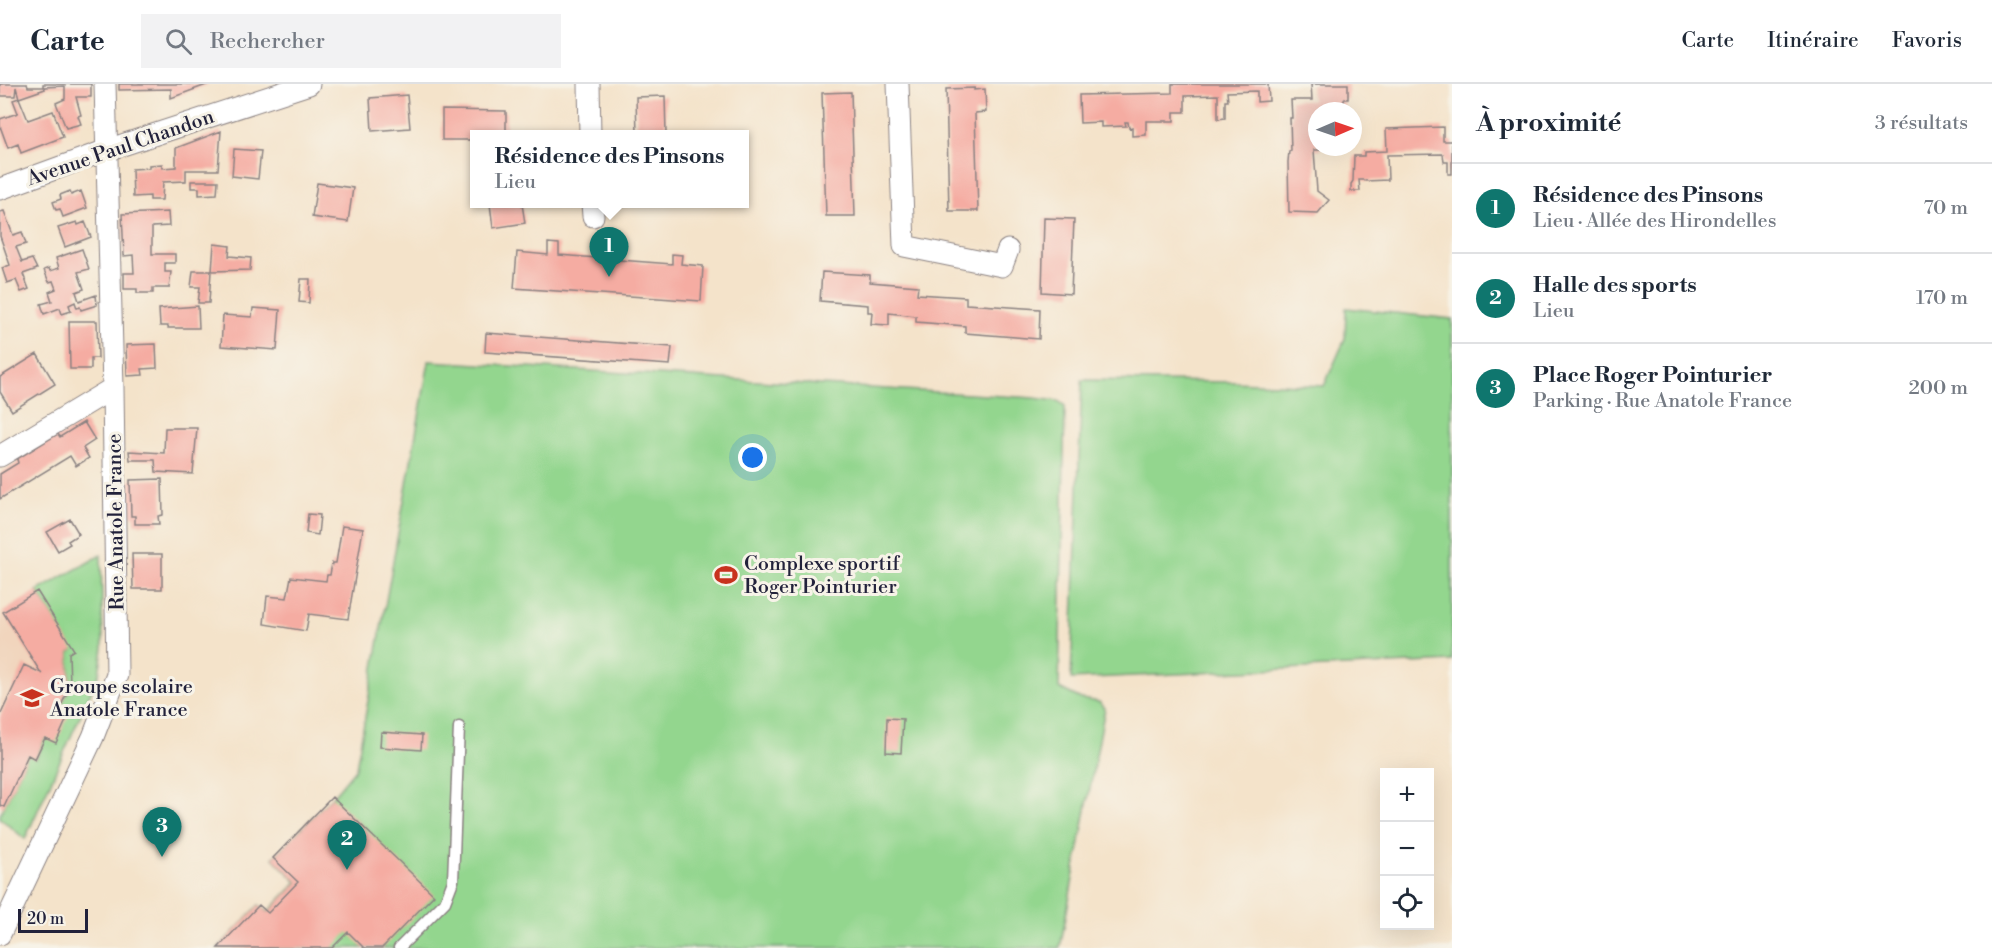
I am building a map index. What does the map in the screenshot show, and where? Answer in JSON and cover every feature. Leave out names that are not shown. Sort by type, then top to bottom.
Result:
[{"type":"street","name":"Rue Anatole France","points":[[0,934],[93,737],[117,675],[113,388],[105,84]]},
{"type":"street","name":"Avenue Paul Chandon","points":[[0,189],[107,150],[309,84]]},
{"type":"street","points":[[589,84],[590,130]]},
{"type":"street","points":[[898,84],[904,246],[1002,266],[1008,250]]},
{"type":"street","points":[[0,456],[113,388]]},
{"type":"lane","points":[[399,948],[445,902],[453,880],[459,728]]},
{"type":"shaded area","name":"Groupe scolaire Anatole France","points":[[37,591],[74,650],[70,686],[59,709],[69,714],[35,759],[28,756],[4,807],[0,805],[0,614]]},
{"type":"green space","points":[[1346,308],[1452,319],[1452,661],[1071,679],[1082,380],[1324,386],[1345,339]]},
{"type":"green space","name":"Complexe sportif Roger Pointurier","points":[[429,361],[1034,398],[1058,401],[1065,406],[1059,688],[1081,699],[1099,702],[1105,708],[1060,948],[218,948],[259,905],[268,912],[297,882],[273,858],[332,797],[356,768]]},
{"type":"green space","points":[[101,555],[103,648],[99,674],[25,839],[0,818],[0,815],[28,755],[36,759],[45,738],[68,714],[59,710],[70,686],[69,653],[73,650],[37,591]]},
{"type":"building","points":[[0,84],[27,84],[28,87],[43,87],[43,84],[91,84],[91,97],[76,97],[81,124],[66,128],[56,103],[65,99],[65,86],[44,87],[45,89],[19,98],[16,87],[15,96],[0,96]]},
{"type":"building","points":[[119,84],[209,84],[171,98],[171,89],[119,90]]},
{"type":"building","points":[[1172,84],[1268,84],[1269,101],[1257,102],[1257,91],[1227,92],[1225,118],[1218,119],[1218,95],[1185,96],[1185,112],[1174,112],[1174,121],[1146,121],[1146,135],[1132,136],[1132,127],[1129,128],[1128,122],[1125,122],[1126,126],[1101,127],[1101,122],[1080,123],[1079,95],[1172,93]]},
{"type":"building","points":[[1311,84],[1348,84],[1348,99],[1344,99],[1344,102],[1308,102],[1308,156],[1314,156],[1317,191],[1329,200],[1318,213],[1289,212],[1288,162],[1289,151],[1291,151],[1291,100],[1312,100]]},
{"type":"building","points":[[975,88],[974,90],[985,89],[986,112],[975,113],[978,211],[949,211],[946,89]]},
{"type":"building","points":[[851,92],[855,216],[826,216],[822,93]]},
{"type":"building","points":[[407,95],[410,128],[372,131],[370,98]]},
{"type":"building","points":[[665,96],[666,130],[637,130],[636,97]]},
{"type":"building","points":[[19,98],[28,120],[53,111],[63,137],[21,153],[18,144],[8,148],[0,126],[0,119],[18,113],[13,100]]},
{"type":"building","points":[[442,110],[506,111],[506,130],[470,130],[470,140],[442,140]]},
{"type":"building","points":[[1443,127],[1443,141],[1452,141],[1452,174],[1448,174],[1448,162],[1444,162],[1443,154],[1387,155],[1388,180],[1359,180],[1360,191],[1351,191],[1354,156],[1364,156],[1364,152],[1387,151],[1386,129]]},
{"type":"building","points":[[221,131],[218,170],[186,170],[186,181],[163,182],[162,200],[150,200],[150,196],[133,197],[132,169],[149,168],[149,165],[162,164],[162,168],[176,167],[176,148]]},
{"type":"building","points":[[234,149],[261,151],[258,179],[232,176]]},
{"type":"building","points":[[191,181],[218,181],[217,194],[199,195],[199,188],[191,188]]},
{"type":"building","points":[[317,183],[353,188],[348,222],[312,217]]},
{"type":"building","points":[[70,191],[71,195],[81,191],[87,208],[63,217],[60,209],[56,210],[53,202],[61,199],[60,195]]},
{"type":"building","points":[[490,208],[523,208],[525,223],[493,228]]},
{"type":"building","points":[[4,211],[13,235],[22,232],[26,244],[16,247],[22,262],[32,259],[37,269],[23,274],[29,289],[21,292],[16,280],[7,283],[2,268],[10,265],[0,236],[0,212]]},
{"type":"building","points":[[168,212],[169,226],[152,227],[152,254],[175,254],[175,263],[165,263],[165,272],[171,272],[169,288],[153,288],[153,293],[137,293],[137,289],[124,289],[124,273],[134,273],[133,255],[124,256],[122,214]]},
{"type":"building","points":[[1044,218],[1074,219],[1071,294],[1042,292]]},
{"type":"building","points":[[77,222],[78,225],[85,222],[91,237],[65,247],[58,228]]},
{"type":"building","points":[[548,243],[559,244],[559,255],[610,259],[610,250],[619,250],[619,260],[672,264],[672,254],[682,255],[681,264],[703,266],[701,301],[514,288],[517,252],[548,255]]},
{"type":"building","points":[[214,244],[230,246],[229,256],[251,258],[250,270],[212,271]]},
{"type":"building","points":[[82,249],[89,269],[78,272],[84,289],[76,292],[79,301],[96,295],[97,305],[81,310],[80,307],[77,308],[75,302],[69,305],[71,311],[62,314],[60,308],[44,314],[41,304],[52,301],[49,292],[56,289],[53,281],[49,282],[44,270],[59,268],[56,258]]},
{"type":"building","points":[[193,271],[211,271],[209,303],[198,303],[200,287],[191,287]]},
{"type":"building","points":[[822,272],[870,275],[870,282],[918,286],[917,294],[966,297],[966,304],[1040,309],[1039,339],[965,333],[965,326],[916,322],[916,316],[889,313],[889,325],[871,324],[872,312],[868,312],[868,305],[820,301]]},
{"type":"building","points":[[301,279],[310,279],[309,303],[299,302]]},
{"type":"building","points":[[198,306],[199,328],[160,326],[159,309]]},
{"type":"building","points":[[253,308],[280,310],[277,350],[221,346],[223,315],[252,317]]},
{"type":"building","points":[[69,321],[97,321],[98,358],[91,358],[91,369],[70,369]]},
{"type":"building","points":[[486,333],[672,347],[670,365],[485,352]]},
{"type":"building","points":[[156,344],[157,368],[142,369],[143,375],[127,376],[126,345]]},
{"type":"building","points":[[37,354],[55,384],[12,411],[0,392],[0,377]]},
{"type":"building","points":[[84,422],[95,440],[83,448],[89,458],[76,466],[70,456],[0,499],[0,474],[18,463],[17,459],[56,435],[60,437]]},
{"type":"building","points":[[165,428],[197,428],[193,474],[156,472],[155,460],[130,460],[129,451],[164,453]]},
{"type":"building","points":[[162,479],[163,515],[158,516],[159,524],[135,524],[135,516],[131,516],[130,480]]},
{"type":"building","points":[[308,514],[320,515],[318,535],[306,533]]},
{"type":"building","points":[[70,519],[79,534],[68,541],[70,544],[58,551],[47,532]]},
{"type":"building","points":[[342,526],[363,529],[348,619],[309,614],[306,631],[264,624],[267,596],[287,598],[291,577],[326,581],[327,575],[330,575],[332,563],[336,563]]},
{"type":"building","points":[[132,554],[162,554],[162,589],[133,589]]},
{"type":"building","name":"Groupe scolaire Anatole France","points":[[37,591],[74,650],[69,653],[70,686],[59,710],[69,714],[56,743],[45,738],[35,759],[28,755],[4,807],[0,805],[0,716],[24,665],[41,673],[3,612]]},
{"type":"building","points":[[887,718],[903,719],[901,753],[886,752]]},
{"type":"building","points":[[381,732],[422,735],[421,750],[380,747]]},
{"type":"building","points":[[332,797],[434,895],[382,948],[364,948],[348,932],[332,948],[218,948],[259,905],[268,913],[298,882],[273,858]]},
{"type":"place","name":"Résidence des Pinsons","points":[[609,277]]},
{"type":"place","name":"Complexe sportif Roger Pointurier","points":[[726,575]]},
{"type":"place","name":"Groupe scolaire Anatole France","points":[[32,698]]},
{"type":"place","name":"Place Roger Pointurier","points":[[162,857]]},
{"type":"place","name":"Halle des sports","points":[[347,870]]}]
